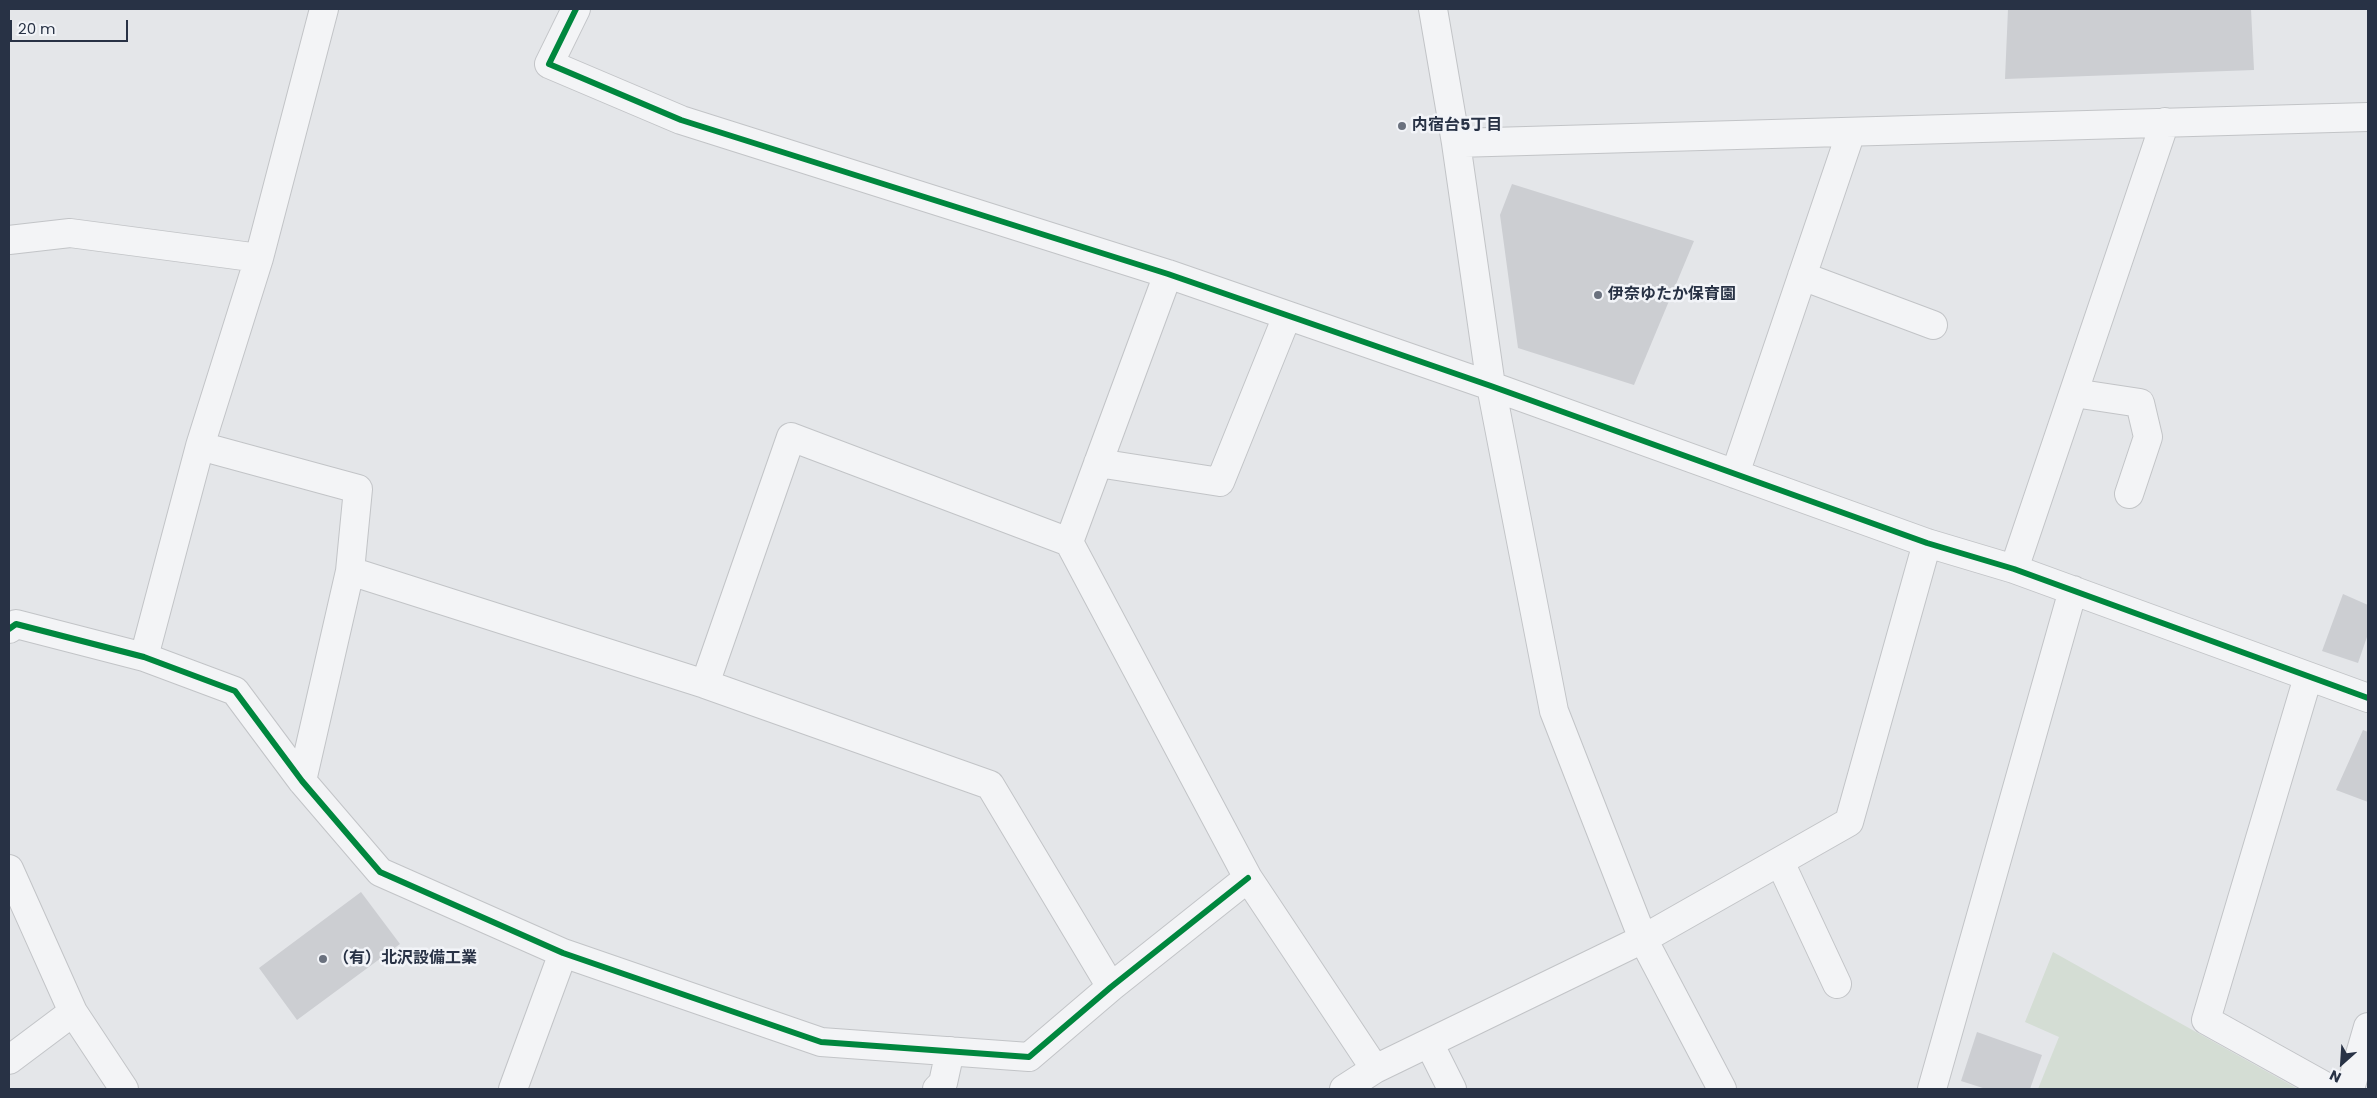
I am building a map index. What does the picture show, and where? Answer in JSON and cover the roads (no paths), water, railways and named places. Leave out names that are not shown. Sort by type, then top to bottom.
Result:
[{"type":"street","points":[[144,657],[200,446],[259,258],[324,9]]},
{"type":"street","points":[[576,9],[549,64],[681,120],[1168,274],[1491,386],[1927,543],[2014,569],[2368,698]]},
{"type":"street","points":[[1433,9],[1456,142],[1491,386],[1554,711],[1643,939],[1722,1089]]},
{"type":"street","points":[[1456,142],[2368,117]]},
{"type":"street","points":[[2014,569],[2165,122]]},
{"type":"street","points":[[1735,474],[1851,132]]},
{"type":"street","points":[[9,240],[70,233],[259,258]]},
{"type":"street","points":[[1069,542],[1168,274]]},
{"type":"street","points":[[1802,276],[1933,325]]},
{"type":"street","points":[[1098,463],[1220,482],[1287,316]]},
{"type":"street","points":[[2074,393],[2140,403],[2148,438],[2129,494]]},
{"type":"street","points":[[705,684],[791,437],[1069,542],[1248,878],[1375,1069]]},
{"type":"street","points":[[200,446],[358,489],[350,571],[302,781]]},
{"type":"street","points":[[1344,1089],[1375,1069],[1643,939],[1849,822],[1927,543]]},
{"type":"street","points":[[350,571],[705,684],[990,785],[1111,987]]},
{"type":"street","points":[[1932,1089],[2073,590]]},
{"type":"street","points":[[9,629],[16,624],[144,657],[235,691],[302,781],[380,872],[563,953],[822,1042],[1029,1057],[1111,987],[1248,878]]},
{"type":"street","points":[[2308,677],[2206,1020],[2330,1089]]},
{"type":"street","points":[[1780,862],[1837,984]]},
{"type":"street","points":[[9,869],[73,1012],[124,1089]]},
{"type":"street","points":[[513,1089],[563,953]]},
{"type":"street","points":[[9,1060],[73,1012]]},
{"type":"street","points":[[2350,1089],[2368,1027]]},
{"type":"street","points":[[1429,1043],[1452,1089]]},
{"type":"street","points":[[937,1089],[943,1083],[950,1051]]},
{"type":"place","name":"内宿台5丁目","points":[[1402,126]]},
{"type":"place","name":"伊奈ゆたか保育園","points":[[1598,295]]},
{"type":"place","name":"（有）北沢設備工業","points":[[323,959]]}]
